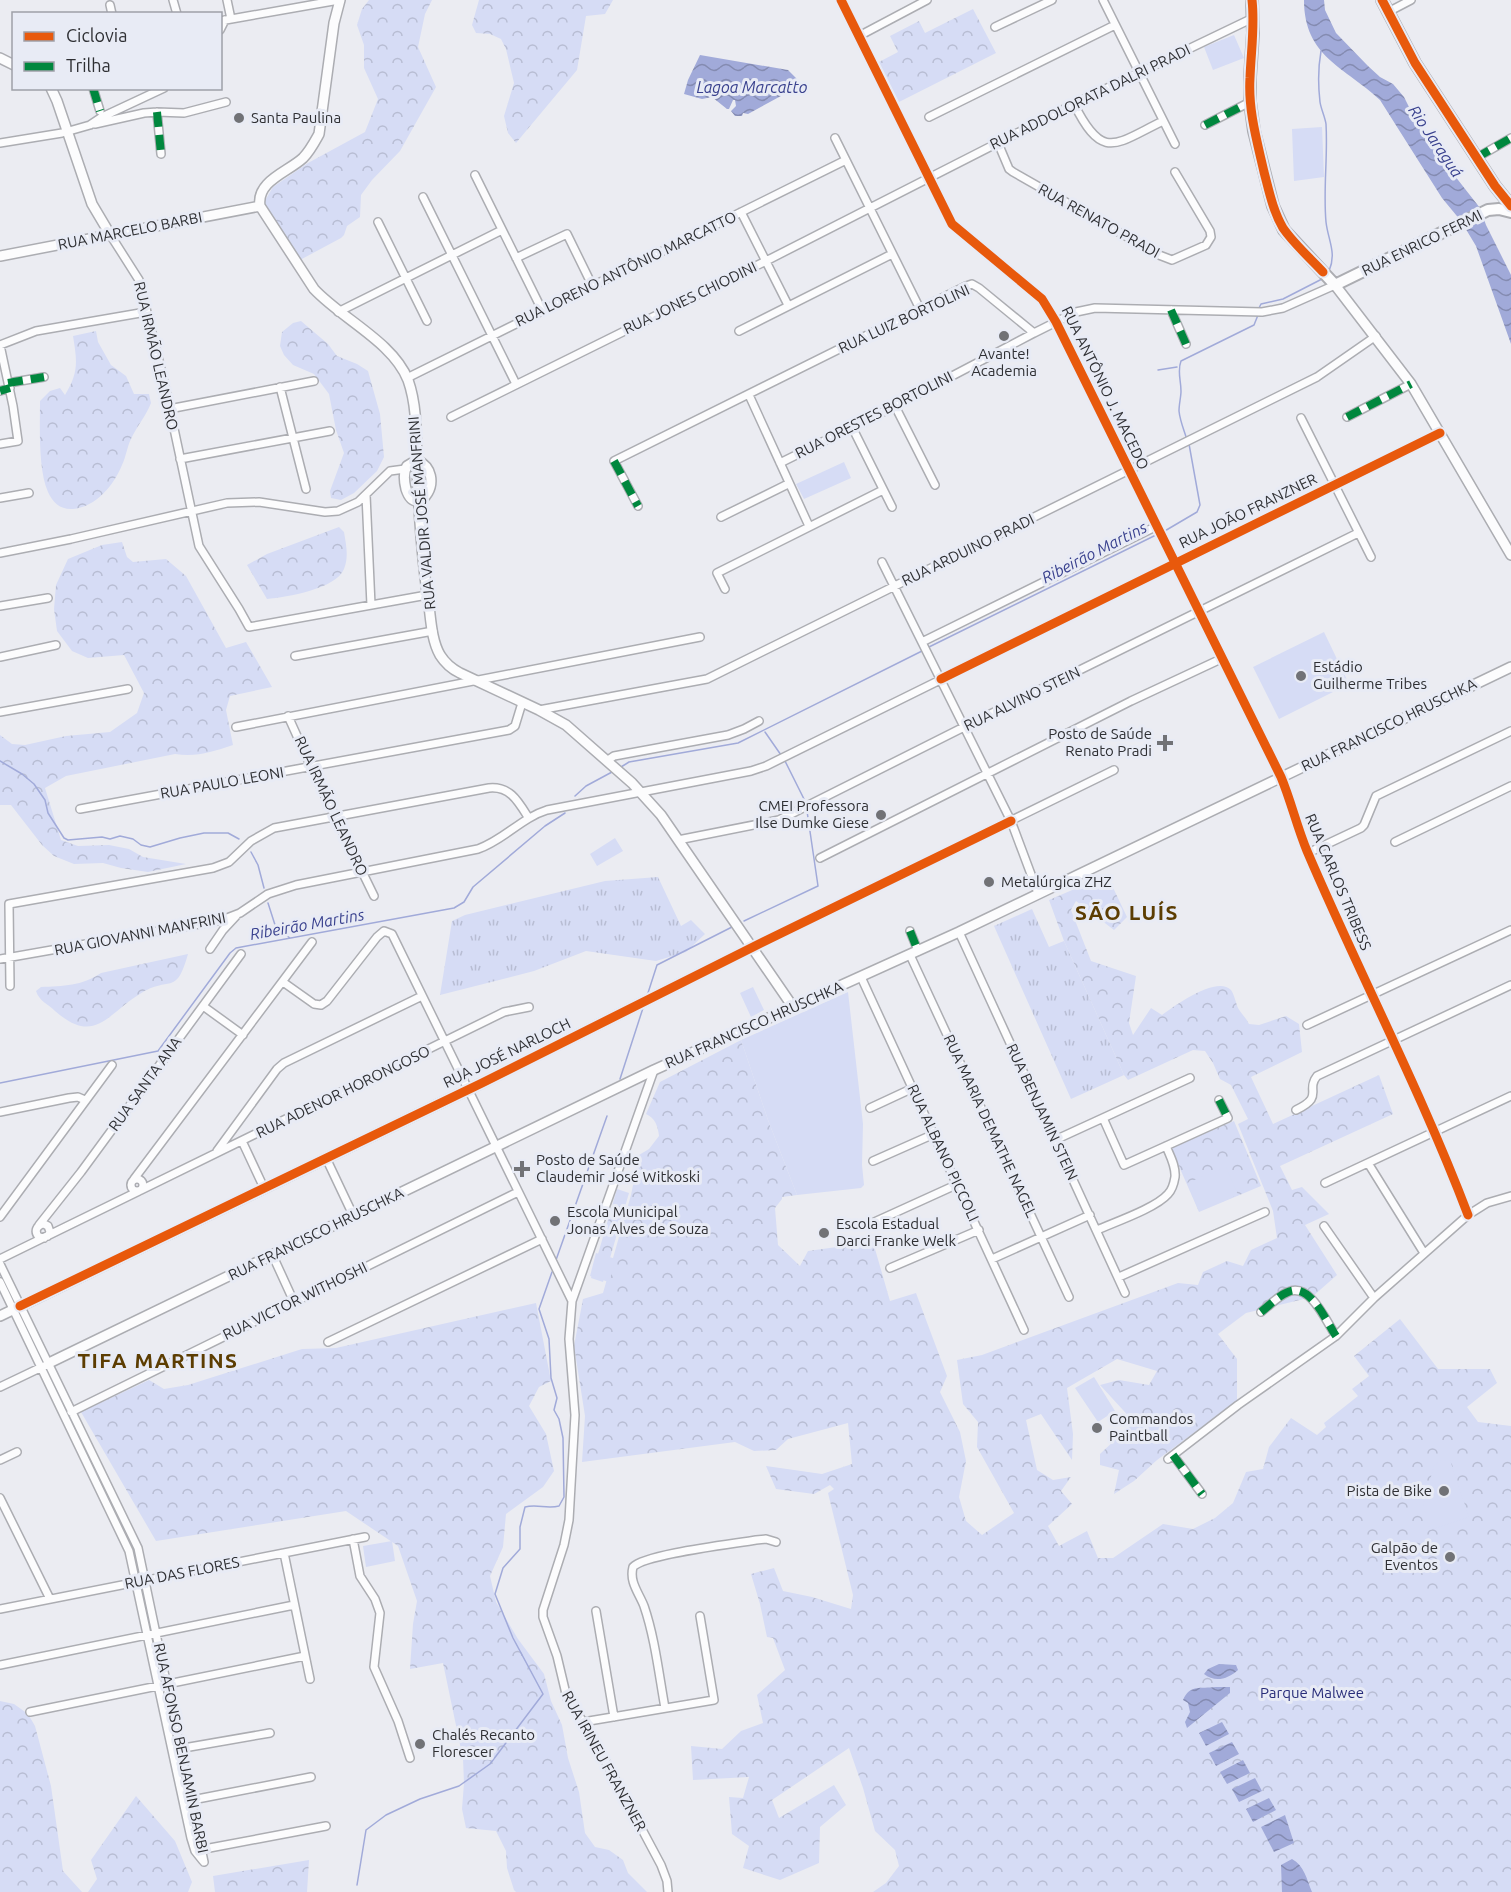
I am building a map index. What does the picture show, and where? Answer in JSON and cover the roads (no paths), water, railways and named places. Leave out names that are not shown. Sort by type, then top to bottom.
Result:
[{"type":"main road","points":[[1252,0],[1250,102],[1254,131],[1273,206],[1278,219],[1295,243],[1329,278]]},
{"type":"main road","points":[[1382,0],[1415,63],[1476,158],[1511,206]]},
{"type":"main road","points":[[1492,181],[1511,196]]},
{"type":"main road","name":"RUA ENRICO FERMI","points":[[1329,278],[1486,211],[1499,209],[1511,212]]},
{"type":"street","points":[[227,0],[226,20],[340,0],[334,23],[319,134],[303,158],[268,184],[259,198],[260,206]]},
{"type":"street","name":"RUA ANTÔNIO J. MACEDO","points":[[841,0],[952,224],[1042,299],[1056,322],[1176,563]]},
{"type":"street","points":[[859,36],[927,0]]},
{"type":"street","points":[[995,27],[1052,0]]},
{"type":"street","points":[[1103,0],[1175,144]]},
{"type":"street","points":[[1388,12],[1411,0]]},
{"type":"street","points":[[110,5],[112,12]]},
{"type":"street","name":"RUA ADDOLORATA DALRI PRADI","points":[[928,177],[1253,18]]},
{"type":"street","points":[[929,117],[1115,25]]},
{"type":"street","name":"RUA IRMÃO LEANDRO","points":[[52,90],[92,204],[136,273],[199,546],[249,627],[370,604]]},
{"type":"street","points":[[94,90],[99,111]]},
{"type":"street","points":[[90,125],[160,90]]},
{"type":"street","points":[[0,142],[68,132],[90,125],[157,112],[184,113],[226,102]]},
{"type":"street","points":[[1205,125],[1250,102]]},
{"type":"street","points":[[1074,104],[1090,133],[1104,143],[1118,142],[1163,121]]},
{"type":"street","points":[[157,112],[161,153]]},
{"type":"street","points":[[835,138],[920,309]]},
{"type":"street","points":[[1476,158],[1511,138]]},
{"type":"street","name":"RUA RENATO PRADI","points":[[998,143],[1013,172],[1159,255],[1172,260],[1206,245],[1211,237],[1210,231],[1175,172]]},
{"type":"street","name":"RUA LORENO ANTÔNIO MARCATTO","points":[[407,378],[846,160]]},
{"type":"street","points":[[475,175],[542,310]]},
{"type":"street","name":"RUA JONES CHIODINI","points":[[451,417],[766,261],[928,177]]},
{"type":"street","points":[[423,197],[516,384]]},
{"type":"street","name":"RUA MARCELO BARBI","points":[[0,256],[260,206]]},
{"type":"street","name":"RUA VALDIR JOSÉ MANFRINI","points":[[260,206],[304,276],[325,301],[376,341],[393,357],[407,378],[412,398],[418,502],[427,594],[440,656],[448,665],[475,681],[566,725],[641,791],[678,840],[793,1007]]},
{"type":"street","points":[[741,212],[788,305]]},
{"type":"street","points":[[378,222],[427,321]]},
{"type":"street","points":[[338,312],[502,231]]},
{"type":"street","points":[[516,258],[567,234],[592,285]]},
{"type":"street","points":[[739,331],[892,254]]},
{"type":"street","points":[[1034,333],[1086,308],[1262,312],[1283,308],[1329,278],[1411,384],[1511,555]]},
{"type":"street","name":"RUA LUIZ BORTOLINI","points":[[638,506],[614,461],[966,286],[972,284],[979,288],[1034,333]]},
{"type":"street","points":[[1171,310],[1186,344]]},
{"type":"street","points":[[0,444],[18,441],[0,345],[36,332],[146,312]]},
{"type":"street","name":"RUA ORESTES BORTOLINI","points":[[748,395],[780,463],[1034,333]]},
{"type":"street","name":"RUA ARDUINO PRADI","points":[[539,710],[707,679],[1317,376],[1376,336]]},
{"type":"street","points":[[0,391],[9,385],[44,377]]},
{"type":"street","points":[[169,408],[314,381]]},
{"type":"street","points":[[1347,417],[1411,384]]},
{"type":"street","points":[[280,387],[306,489]]},
{"type":"street","points":[[895,406],[935,485]]},
{"type":"street","points":[[1300,418],[1371,557]]},
{"type":"street","points":[[852,428],[892,507]]},
{"type":"street","points":[[180,459],[330,431]]},
{"type":"street","name":"RUA JOÃO FRANZNER","points":[[641,791],[751,771],[784,758],[1440,433]]},
{"type":"street","points":[[417,460],[411,462],[405,469],[404,478],[408,494],[418,502]]},
{"type":"street","points":[[780,463],[809,526]]},
{"type":"street","points":[[0,553],[226,504],[259,502],[325,512],[348,508],[366,495],[390,471],[405,469]]},
{"type":"street","points":[[721,517],[788,484]]},
{"type":"street","points":[[725,589],[717,573],[884,490]]},
{"type":"street","points":[[0,498],[28,493]]},
{"type":"street","points":[[366,495],[370,604],[427,594]]},
{"type":"street","points":[[924,646],[1159,530]]},
{"type":"street","name":"RUA ALVINO STEIN","points":[[678,840],[772,822],[1358,533]]},
{"type":"street","points":[[882,562],[1011,821],[1038,893]]},
{"type":"street","name":"RUA CARLOS TRIBESS","points":[[1176,563],[1281,777],[1308,853],[1446,1156],[1468,1215]]},
{"type":"street","points":[[0,606],[48,598]]},
{"type":"street","points":[[295,656],[433,631]]},
{"type":"street","points":[[236,727],[700,637]]},
{"type":"street","points":[[0,657],[56,645]]},
{"type":"street","points":[[820,858],[1131,701],[1223,658]]},
{"type":"street","name":"RUA FRANCISCO HRUSCHKA","points":[[0,1387],[654,1070],[914,953],[1511,667]]},
{"type":"street","points":[[0,712],[128,689]]},
{"type":"street","name":"RUA PAULO LEONI","points":[[80,809],[509,730],[515,726],[522,703]]},
{"type":"street","name":"RUA IRMÃO LEANDRO","points":[[288,716],[374,896]]},
{"type":"street","points":[[615,767],[614,756],[728,735],[759,721]]},
{"type":"street","points":[[1308,853],[1361,828],[1376,796],[1511,731]]},
{"type":"street","name":"RUA JOSÉ NARLOCH","points":[[0,1316],[468,1089],[1114,770]]},
{"type":"street","points":[[1395,842],[1511,786]]},
{"type":"street","points":[[10,986],[9,904],[213,868],[229,862],[251,841],[274,828],[495,787],[510,792],[528,817]]},
{"type":"street","name":"RUA GIOVANNI MANFRINI","points":[[0,959],[222,920],[240,913],[268,894],[286,888],[478,849],[499,839],[528,817],[560,806],[641,791]]},
{"type":"street","points":[[210,949],[223,930],[240,913]]},
{"type":"street","points":[[1307,1025],[1511,930]]},
{"type":"street","points":[[283,982],[314,1004],[321,1005],[327,1001],[376,936],[384,931],[392,934],[572,1301]]},
{"type":"street","name":"RUA MARIA DEMATHE NAGEL","points":[[910,931],[914,953],[1069,1297]]},
{"type":"street","name":"RUA BENJAMIN STEIN","points":[[958,932],[1125,1293]]},
{"type":"street","points":[[138,1181],[143,1187],[140,1191],[132,1188],[138,1181],[142,1168],[312,942]]},
{"type":"street","name":"RUA SANTA ANA","points":[[46,1238],[50,1232],[42,1226],[47,1214],[81,1172],[241,954]]},
{"type":"street","name":"RUA ALBANO PICCOLI","points":[[861,977],[1024,1330]]},
{"type":"street","points":[[1296,1110],[1308,1104],[1313,1097],[1314,1081],[1317,1077],[1511,986]]},
{"type":"street","points":[[215,1154],[277,1069],[284,1063],[422,996]]},
{"type":"street","points":[[203,1006],[243,1035]]},
{"type":"street","name":"RUA ADENOR HORONGOSO","points":[[0,1259],[504,1012],[529,1007]]},
{"type":"street","points":[[0,1217],[112,1065]]},
{"type":"street","name":"RUA IRINEU FRANZNER","points":[[654,1070],[572,1301],[568,1340],[575,1414],[570,1510],[564,1545],[543,1610],[543,1617],[557,1656],[567,1698],[583,1722],[661,1865],[668,1881],[668,1892]]},
{"type":"street","points":[[1055,1140],[1190,1078]]},
{"type":"street","points":[[870,1108],[913,1088]]},
{"type":"street","points":[[1325,1183],[1511,1096]]},
{"type":"street","points":[[0,1112],[69,1098],[78,1097],[85,1100]]},
{"type":"street","points":[[1103,1118],[1124,1165],[1228,1118],[1219,1100]]},
{"type":"street","points":[[873,1161],[934,1134]]},
{"type":"street","points":[[242,1141],[264,1188]]},
{"type":"street","points":[[1097,1230],[1157,1203],[1171,1190],[1175,1180],[1175,1170],[1166,1146]]},
{"type":"street","points":[[326,1158],[354,1215]]},
{"type":"street","points":[[1368,1163],[1424,1253]]},
{"type":"street","name":"RUA ADENOR HORONGOSO","points":[[116,1203],[138,1181],[159,1181]]},
{"type":"street","points":[[870,1224],[958,1184]]},
{"type":"street","name":"RUA VICTOR WITHOSHI","points":[[65,1415],[518,1192]]},
{"type":"street","points":[[1202,1494],[1171,1457],[1238,1405],[1336,1336],[1374,1298],[1468,1215],[1487,1203],[1511,1196]]},
{"type":"street","points":[[1119,1277],[1265,1212]]},
{"type":"street","points":[[992,1259],[1090,1215]]},
{"type":"street","name":"RUA ADENOR HORONGOSO","points":[[42,1226],[71,1225]]},
{"type":"street","points":[[42,1226],[37,1236],[46,1238]]},
{"type":"street","points":[[24,1248],[42,1226]]},
{"type":"street","points":[[1324,1226],[1374,1298]]},
{"type":"street","points":[[890,1268],[978,1230]]},
{"type":"street","points":[[328,1342],[542,1239]]},
{"type":"street","points":[[272,1254],[294,1302]]},
{"type":"street","name":"RUA AFONSO BENJAMIN BARBI","points":[[0,1264],[65,1415],[125,1540],[137,1582],[191,1839],[198,1850]]},
{"type":"street","name":"RUA AFONSO BENJAMIN BARBI","points":[[0,1282],[17,1307]]},
{"type":"street","points":[[1261,1312],[1289,1291],[1302,1290],[1312,1299],[1336,1336]]},
{"type":"street","name":"RUA AFONSO BENJAMIN BARBI","points":[[45,1365],[72,1411],[133,1536],[146,1580],[168,1685],[191,1800],[198,1850]]},
{"type":"street","points":[[0,1460],[17,1452]]},
{"type":"street","points":[[0,1498],[50,1599]]},
{"type":"street","name":"RUA DAS FLORES","points":[[0,1609],[365,1537]]},
{"type":"street","points":[[353,1539],[360,1576],[375,1599],[380,1613],[374,1667],[398,1721],[410,1758]]},
{"type":"street","points":[[664,1708],[650,1624],[632,1577],[633,1567],[637,1562],[659,1556],[756,1540],[766,1539],[776,1542]]},
{"type":"street","points":[[284,1553],[310,1679]]},
{"type":"street","points":[[0,1665],[294,1605]]},
{"type":"street","points":[[596,1611],[614,1717]]},
{"type":"street","points":[[583,1722],[714,1700],[699,1616]]},
{"type":"street","points":[[30,1712],[305,1656]]},
{"type":"street","points":[[172,1750],[270,1733]]},
{"type":"street","points":[[183,1801],[311,1778]]},
{"type":"street","points":[[198,1850],[326,1826]]},
{"type":"water","points":[[1304,0],[1324,0],[1325,10],[1336,33],[1368,66],[1380,77],[1393,84],[1404,97],[1433,148],[1480,208],[1511,275],[1511,344],[1476,246],[1461,221],[1442,198],[1380,100],[1329,59],[1319,48],[1311,35],[1306,19]]},
{"type":"water","name":"Lagoa Marcatto","points":[[700,55],[788,70],[797,79],[797,85],[748,114],[735,116],[731,111],[736,106],[735,100],[727,109],[712,97],[702,99],[684,94]]},
{"type":"water","points":[[1219,1664],[1236,1665],[1238,1670],[1221,1679],[1204,1674],[1208,1669]]},
{"type":"water","points":[[1230,1687],[1230,1693],[1187,1728],[1185,1722],[1190,1712],[1188,1703],[1183,1700],[1186,1695],[1192,1689]]},
{"type":"water","points":[[1222,1722],[1229,1734],[1206,1746],[1199,1733]]},
{"type":"water","points":[[1232,1742],[1239,1754],[1216,1766],[1209,1753]]},
{"type":"water","points":[[1243,1760],[1250,1773],[1227,1784],[1220,1772]]},
{"type":"water","points":[[1255,1778],[1262,1791],[1239,1802],[1232,1789]]},
{"type":"water","points":[[1269,1798],[1276,1810],[1253,1822],[1246,1809]]},
{"type":"water","points":[[1285,1815],[1294,1843],[1274,1852],[1261,1827]]},
{"type":"water","points":[[1292,1859],[1302,1869],[1312,1892],[1282,1892],[1281,1865]]},
{"type":"waterway","name":"Ribeirão Martins","points":[[1321,51],[1320,102],[1326,124],[1325,210],[1332,252],[1329,271]]},
{"type":"waterway","name":"Ribeirão Martins","points":[[1259,308],[1261,304],[1283,299],[1322,279]]},
{"type":"waterway","name":"Ribeirão Martins","points":[[1187,440],[1179,411],[1181,361],[1254,325],[1258,315]]},
{"type":"waterway","points":[[1158,370],[1177,367]]},
{"type":"waterway","name":"Ribeirão Martins","points":[[1163,532],[1197,512],[1200,505],[1189,444]]},
{"type":"waterway","name":"Ribeirão Martins","points":[[929,647],[1158,534]]},
{"type":"waterway","name":"Ribeirão Martins","points":[[621,767],[629,762],[738,743],[922,651]]},
{"type":"waterway","points":[[765,732],[781,755]]},
{"type":"waterway","points":[[784,759],[806,803]]},
{"type":"waterway","points":[[0,761],[34,784],[45,800],[48,813],[64,838],[68,840],[102,837],[110,839],[120,836],[150,847],[204,833],[228,833],[239,839]]},
{"type":"waterway","name":"Ribeirão Martins","points":[[575,796],[586,786],[612,772]]},
{"type":"waterway","points":[[744,921],[818,886],[807,811]]},
{"type":"waterway","name":"Ribeirão Martins","points":[[0,1083],[158,1051],[236,948],[454,908],[464,902],[473,887],[545,826],[565,813]]},
{"type":"waterway","points":[[251,852],[258,865],[264,888]]},
{"type":"waterway","points":[[268,903],[276,928],[290,938]]},
{"type":"waterway","points":[[647,996],[657,965],[732,927]]},
{"type":"waterway","points":[[620,1079],[643,1008]]},
{"type":"waterway","points":[[556,1260],[607,1116]]},
{"type":"waterway","points":[[357,1885],[366,1830],[386,1815],[420,1799],[459,1786],[490,1764],[543,1694],[513,1638],[495,1594],[503,1568],[520,1549],[520,1527],[525,1507],[559,1506],[564,1497],[563,1438],[559,1419],[554,1410],[557,1398],[551,1378],[549,1339],[539,1309],[552,1272]]},
{"type":"place","name":"Santa Paulina","points":[[239,118]]},
{"type":"place","name":"Avante! Academia","points":[[1004,336]]},
{"type":"place","name":"Estádio Guilherme Tribes","points":[[1301,676]]},
{"type":"place","name":"Posto de Saúde Renato Pradi","points":[[1165,743]]},
{"type":"place","name":"CMEI Professora Ilse Dumke Giese","points":[[881,815]]},
{"type":"place","name":"Metalúrgica ZHZ","points":[[989,882]]},
{"type":"place","name":"Posto de Saúde Claudemir José Witkoski","points":[[522,1169]]},
{"type":"place","name":"Escola Municipal Jonas Alves de Souza","points":[[555,1221]]},
{"type":"place","name":"Escola Estadual Darci Franke Welk","points":[[824,1233]]},
{"type":"place","name":"Commandos Paintball","points":[[1097,1428]]},
{"type":"place","name":"Pista de Bike","points":[[1444,1491]]},
{"type":"place","name":"Galpão de Eventos","points":[[1450,1557]]},
{"type":"place","name":"Chalés Recanto Florescer","points":[[420,1744]]},
{"type":"district","name":"SÃO LUÍS","points":[[1127,913]]},
{"type":"district","name":"TIFA MARTINS","points":[[158,1361]]},
{"type":"water label","name":"Rio Jaraguá","points":[[1436,141]]},
{"type":"park label","name":"Parque Malwee","points":[[1312,1693]]}]
